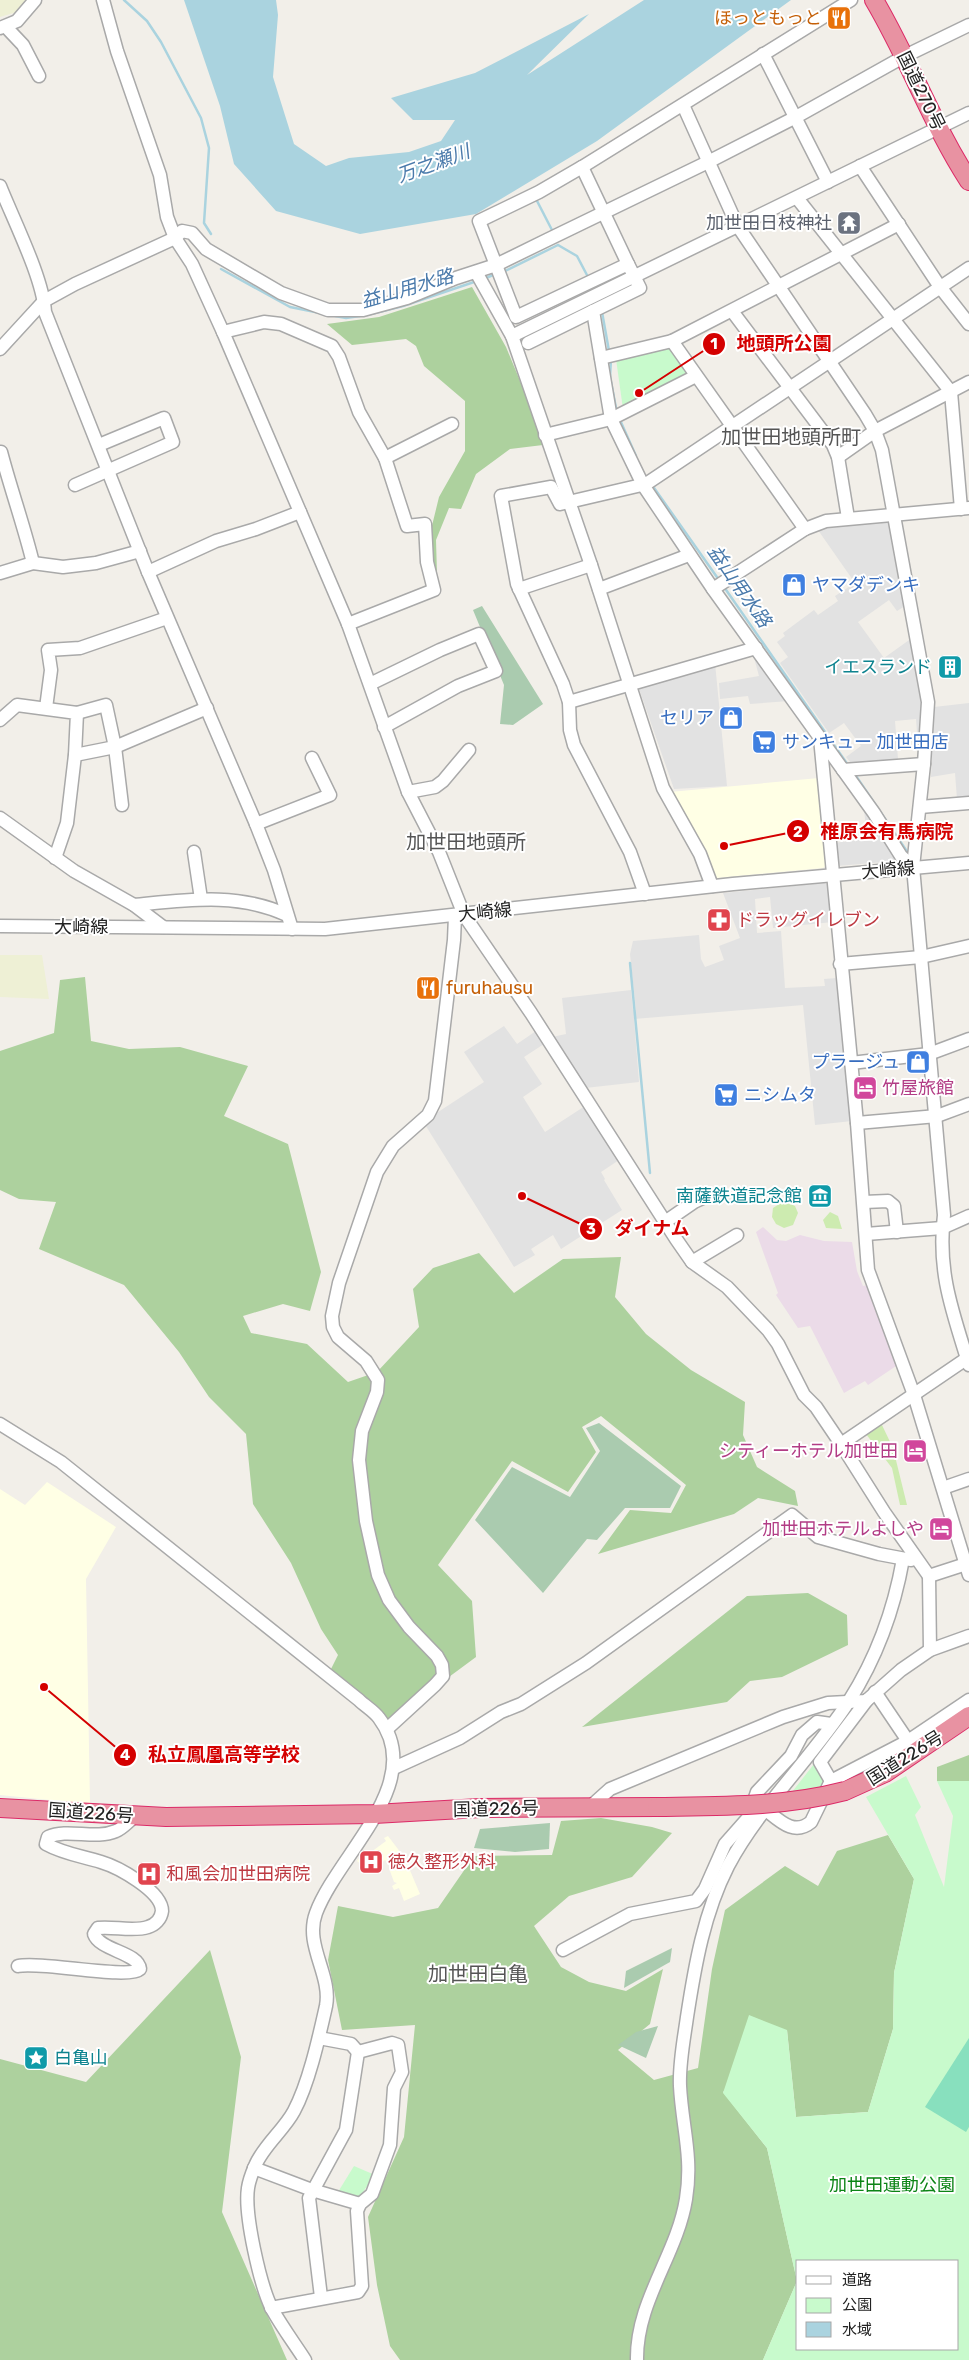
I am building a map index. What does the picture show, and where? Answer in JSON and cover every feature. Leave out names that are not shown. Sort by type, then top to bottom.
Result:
[{"type":"highway","name":"国道270号","points":[[874,0],[905,56],[953,157],[969,182]]},
{"type":"highway","name":"国道226号","points":[[0,1808],[135,1816],[374,1814],[480,1808],[657,1808],[785,1804],[817,1798],[838,1786],[885,1773],[969,1716]]},
{"type":"street","points":[[35,0],[26,13],[3,27],[23,45],[39,76]]},
{"type":"street","points":[[103,0],[117,51],[160,175],[167,217],[175,238],[192,264],[223,332],[348,624],[408,792],[439,852],[460,915],[531,1013],[692,1262],[727,1287],[768,1330],[778,1344],[804,1395],[816,1407],[929,1576],[930,1650]]},
{"type":"street","points":[[628,264],[516,317],[479,221],[539,192],[582,167],[851,0]]},
{"type":"street","points":[[0,349],[44,301],[75,284],[175,238],[182,231],[192,233],[206,249],[281,293],[335,311],[363,310],[408,298],[456,278],[480,278],[548,240],[708,162],[905,56],[969,26]]},
{"type":"street","points":[[763,54],[828,182]]},
{"type":"street","points":[[683,106],[737,225],[875,431],[882,450],[928,702],[924,764],[913,867],[937,1116],[944,1215],[941,1252],[944,1278],[968,1360],[841,1444]]},
{"type":"street","points":[[512,336],[969,113]]},
{"type":"street","points":[[860,166],[940,287],[969,324]]},
{"type":"street","points":[[528,343],[640,288],[582,167]]},
{"type":"street","points":[[0,186],[44,301],[45,312],[148,572],[256,824],[274,870],[292,930]]},
{"type":"street","points":[[713,589],[805,529],[826,522],[848,518],[965,509],[951,392],[797,198]]},
{"type":"street","points":[[0,222],[13,219]]},
{"type":"street","points":[[607,356],[672,342],[899,224]]},
{"type":"street","points":[[645,894],[630,852],[574,745],[570,730],[569,702],[563,684],[519,588],[512,566],[501,496],[551,487],[560,504],[648,482],[969,268]]},
{"type":"street","points":[[480,278],[512,336],[591,565],[663,788],[700,854],[712,886]]},
{"type":"street","points":[[593,311],[607,356],[616,416],[648,482],[689,554],[874,813],[901,856],[913,867]]},
{"type":"street","points":[[732,311],[833,445],[838,457],[848,518]]},
{"type":"street","points":[[223,332],[264,322],[281,324],[332,346],[340,358],[359,412],[385,458],[407,526],[425,524],[426,553],[434,590],[348,624]]},
{"type":"street","points":[[672,342],[805,529]]},
{"type":"street","points":[[545,435],[616,416],[696,376]]},
{"type":"street","points":[[838,457],[875,431],[969,382]]},
{"type":"street","points":[[75,486],[173,442],[164,418],[99,445]]},
{"type":"street","points":[[385,458],[452,424]]},
{"type":"street","points":[[1,452],[23,520],[33,564]]},
{"type":"street","points":[[148,572],[216,541],[256,529],[300,512]]},
{"type":"street","points":[[0,573],[33,564],[63,567],[96,564],[140,551]]},
{"type":"street","points":[[599,589],[689,554]]},
{"type":"street","points":[[519,588],[591,565]]},
{"type":"street","points":[[46,708],[51,670],[48,650],[80,648],[167,618]]},
{"type":"street","points":[[370,684],[440,650],[480,634],[496,671],[458,686],[384,727]]},
{"type":"street","points":[[569,702],[756,648]]},
{"type":"street","points":[[0,720],[17,705],[77,713],[106,705],[115,748],[122,805]]},
{"type":"street","points":[[75,755],[115,748],[207,708]]},
{"type":"street","points":[[55,858],[67,823],[75,755],[77,713]]},
{"type":"street","points":[[820,737],[831,875],[857,1123],[868,1270],[914,1395],[968,1570],[929,1576]]},
{"type":"street","points":[[408,792],[436,786],[443,781],[469,750]]},
{"type":"street","points":[[256,824],[330,795],[312,758]]},
{"type":"street","points":[[843,770],[924,764]]},
{"type":"street","points":[[920,807],[969,803]]},
{"type":"street","points":[[0,818],[55,858],[134,905],[163,927]]},
{"type":"street","points":[[194,852],[201,898]]},
{"type":"street","name":"大崎線","points":[[0,926],[292,930],[361,926],[712,886],[969,863]]},
{"type":"street","points":[[134,905],[201,898],[243,900],[267,906],[287,915]]},
{"type":"street","points":[[387,1729],[435,1685],[442,1676],[442,1666],[437,1656],[410,1627],[390,1600],[378,1575],[363,1504],[359,1460],[362,1432],[377,1392],[378,1380],[366,1361],[338,1337],[333,1327],[332,1316],[339,1283],[377,1172],[393,1146],[428,1115],[434,1101],[454,940],[460,915]]},
{"type":"street","points":[[840,964],[921,956],[969,946]]},
{"type":"street","points":[[851,1064],[930,1054],[969,1039]]},
{"type":"street","points":[[857,1123],[937,1116],[969,1104]]},
{"type":"street","points":[[665,1222],[694,1202],[707,1196]]},
{"type":"street","points":[[864,1202],[888,1201],[894,1206],[897,1232]]},
{"type":"street","points":[[866,1234],[942,1228],[969,1216]]},
{"type":"street","points":[[692,1262],[737,1235]]},
{"type":"street","points":[[0,1424],[62,1462],[359,1700],[377,1716],[387,1729],[393,1745],[394,1768],[384,1798],[329,1888],[315,1918],[313,1938],[323,1976],[326,2002],[318,2038],[295,2109],[258,2160],[248,2188],[248,2206],[263,2286],[271,2308],[305,2360]]},
{"type":"street","points":[[943,1488],[969,1479]]},
{"type":"street","points":[[394,1768],[460,1738],[502,1712],[521,1704],[586,1663],[792,1515],[818,1537],[903,1559],[918,1560]]},
{"type":"street","points":[[638,2360],[641,2325],[647,2303],[681,2223],[686,2199],[689,2147],[680,2084],[682,2052],[704,1929],[711,1904],[729,1866],[766,1810],[849,1701],[884,1633],[897,1591],[903,1559]]},
{"type":"street","points":[[838,1786],[820,1762],[871,1696],[912,1662],[930,1650],[969,1636]]},
{"type":"street","points":[[590,1807],[610,1789],[783,1717],[828,1703],[871,1696]]},
{"type":"street","points":[[871,1696],[908,1741]]},
{"type":"street","points":[[766,1810],[791,1828],[805,1827],[811,1822],[838,1786],[969,1700]]},
{"type":"street","points":[[563,1950],[630,1914],[696,1901],[705,1889],[725,1844],[748,1818],[757,1792],[791,1756],[802,1735],[817,1722],[831,1724]]},
{"type":"street","points":[[18,1966],[48,1964],[118,1973],[132,1973],[140,1969],[137,1961],[98,1941],[94,1934],[98,1928],[145,1928],[152,1926],[160,1917],[161,1905],[158,1899],[147,1888],[103,1862],[60,1852],[46,1844],[48,1837],[56,1834],[88,1835],[116,1831],[135,1816]]},
{"type":"street","points":[[318,2038],[351,2044],[358,2052],[346,2130],[309,2198],[321,2297]]},
{"type":"street","points":[[271,2308],[321,2297],[358,2292],[362,2286],[357,2211],[360,2204],[372,2194],[390,2145],[394,2088],[402,2072],[398,2045],[392,2043],[358,2052]]},
{"type":"street","points":[[254,2168],[312,2190],[360,2204]]},
{"type":"shaded area","points":[[0,0],[31,0],[27,9],[0,17]]},
{"type":"shaded area","points":[[884,521],[889,523],[905,606],[897,611],[889,600],[858,622],[884,658],[912,638],[924,703],[923,733],[917,733],[916,719],[895,721],[898,759],[851,763],[846,757],[861,746],[844,723],[829,733],[780,663],[788,657],[777,642],[785,636],[783,633],[814,610],[818,615],[838,601],[835,596],[855,583],[818,530]]},
{"type":"shaded area","points":[[482,606],[543,704],[513,725],[500,724],[504,685],[473,610]]},
{"type":"shaded area","points":[[753,654],[789,701],[750,704],[748,696],[720,699],[719,683],[759,676]]},
{"type":"shaded area","points":[[715,663],[727,786],[674,789],[638,686]]},
{"type":"shaded area","points":[[969,703],[969,798],[957,799],[955,773],[931,777],[934,707]]},
{"type":"shaded area","points":[[819,778],[827,865],[823,868],[716,878],[670,792]]},
{"type":"shaded area","points":[[864,809],[897,857],[896,861],[837,866],[833,843],[867,839]]},
{"type":"shaded area","points":[[824,883],[829,885],[833,922],[773,928],[770,897],[755,899],[757,933],[781,931],[785,988],[825,986],[824,979],[837,978],[852,1121],[815,1125],[803,1005],[634,1019],[639,1082],[585,1088],[552,1037],[566,1034],[562,998],[631,990],[633,1010],[636,1010],[630,954],[633,941],[699,935],[701,959],[705,967],[724,960],[719,946],[740,938],[723,893]]},
{"type":"shaded area","points":[[0,955],[42,955],[49,999],[0,997]]},
{"type":"shaded area","points":[[504,1026],[517,1044],[536,1031],[544,1044],[524,1057],[542,1084],[523,1097],[545,1132],[585,1106],[619,1160],[601,1172],[622,1210],[561,1249],[553,1235],[531,1249],[535,1255],[514,1267],[424,1123],[484,1082],[464,1052]]},
{"type":"shaded area","points":[[763,1227],[777,1240],[786,1241],[800,1235],[824,1241],[852,1242],[857,1271],[863,1286],[868,1285],[899,1364],[868,1385],[865,1381],[844,1393],[810,1326],[798,1328],[776,1295],[778,1293],[756,1232]]},
{"type":"shaded area","points":[[599,1423],[681,1486],[670,1508],[625,1508],[597,1540],[587,1539],[543,1593],[475,1520],[512,1467],[570,1497],[600,1451],[586,1428]]},
{"type":"shaded area","points":[[47,1482],[116,1527],[86,1579],[90,1804],[0,1795],[0,1489],[25,1505]]},
{"type":"shaded area","points":[[550,1823],[549,1849],[515,1852],[474,1848],[480,1829]]},
{"type":"shaded area","name":"徳久整形外科","points":[[388,1836],[401,1853],[399,1855],[402,1863],[406,1861],[420,1894],[404,1901],[399,1888],[394,1890],[392,1886],[397,1883],[394,1882],[390,1871],[399,1867],[395,1857],[388,1863],[385,1860],[370,1872],[357,1861],[364,1852],[367,1855],[386,1841],[384,1838]]},
{"type":"shaded area","points":[[672,1948],[670,1962],[624,1988],[626,1971]]},
{"type":"shaded area","points":[[658,2026],[646,2058],[618,2045],[636,2032]]},
{"type":"green space","points":[[472,287],[506,347],[532,410],[543,445],[510,449],[476,474],[461,509],[449,508],[436,540],[437,574],[433,575],[428,542],[439,497],[465,451],[465,401],[424,366],[416,346],[406,339],[352,345],[327,324],[379,317]]},
{"type":"green space","points":[[670,346],[690,373],[623,409],[616,359]]},
{"type":"green space","points":[[85,977],[91,1041],[129,1049],[180,1047],[248,1066],[224,1116],[288,1144],[321,1272],[310,1311],[283,1304],[243,1316],[251,1333],[307,1344],[348,1382],[377,1372],[419,1327],[413,1289],[433,1268],[479,1253],[514,1293],[563,1259],[621,1257],[615,1297],[646,1334],[691,1370],[745,1402],[743,1435],[757,1467],[795,1491],[798,1506],[758,1498],[734,1514],[598,1554],[630,1510],[671,1513],[686,1485],[601,1416],[582,1427],[596,1452],[568,1492],[512,1461],[438,1565],[472,1601],[476,1657],[388,1722],[330,1671],[338,1655],[321,1629],[291,1563],[253,1504],[246,1434],[209,1397],[179,1352],[124,1285],[39,1249],[56,1202],[19,1199],[0,1190],[0,1051],[54,1033],[60,980]]},
{"type":"green space","points":[[784,1201],[795,1206],[798,1213],[793,1225],[784,1228],[776,1224],[772,1217],[773,1208]]},
{"type":"green space","points":[[830,1212],[838,1216],[842,1229],[826,1228],[823,1220]]},
{"type":"green space","points":[[881,1423],[893,1448],[907,1505],[900,1505],[892,1468],[866,1434]]},
{"type":"green space","points":[[808,1593],[847,1615],[848,1645],[782,1677],[750,1681],[727,1702],[582,1727],[747,1596]]},
{"type":"green space","points":[[969,1755],[969,1781],[937,1781],[937,1767]]},
{"type":"green space","points":[[814,1764],[824,1779],[820,1788],[792,1792]]},
{"type":"green space","name":"加世田運動公園","points":[[906,1776],[921,1807],[915,1815],[944,1887],[953,1816],[937,1781],[969,1781],[969,2360],[763,2360],[796,2283],[796,2350],[959,2350],[959,2260],[796,2260],[796,2277],[767,2148],[723,2093],[749,2015],[787,2030],[796,2117],[868,2112],[893,2029],[894,1973],[914,1879],[866,1797]]},
{"type":"green space","points":[[601,1818],[652,1827],[672,1833],[632,1877],[569,1896],[534,1926],[561,1967],[589,1982],[626,1991],[663,1969],[650,2024],[618,2050],[654,2080],[698,2068],[712,1969],[725,1910],[785,1866],[818,1886],[837,1851],[888,1835],[914,1879],[894,1973],[893,2029],[868,2112],[796,2117],[787,2030],[723,2092],[767,2148],[796,2277],[796,2283],[763,2360],[400,2360],[390,2346],[377,2285],[368,2217],[404,2137],[415,2025],[342,2030],[328,1960],[338,1906],[393,1917],[438,1908],[474,1856],[552,1855],[561,1821]]},
{"type":"green space","points":[[210,1950],[241,2057],[222,2212],[287,2360],[0,2360],[0,2059],[86,2082]]},
{"type":"green space","points":[[969,2038],[969,2127],[966,2132],[925,2107]]},
{"type":"green space","points":[[354,2166],[375,2175],[358,2199],[338,2192]]},
{"type":"water","name":"万之瀬川","points":[[184,0],[276,0],[278,15],[273,77],[294,144],[326,166],[349,158],[409,152],[441,141],[455,120],[413,120],[391,98],[475,73],[589,14],[527,75],[644,0],[791,0],[597,141],[476,214],[360,234],[276,211],[234,164],[220,106]]},
{"type":"waterway","name":"益山用水路","points":[[124,0],[147,21],[161,42],[201,118],[209,148],[204,223],[211,234]]},
{"type":"waterway","points":[[535,197],[553,232]]},
{"type":"waterway","name":"益山用水路","points":[[558,245],[577,256],[588,277]]},
{"type":"waterway","name":"益山用水路","points":[[503,272],[558,245]]},
{"type":"waterway","name":"益山用水路","points":[[221,269],[290,307],[320,313]]},
{"type":"waterway","name":"益山用水路","points":[[484,279],[495,274]]},
{"type":"waterway","name":"益山用水路","points":[[367,315],[403,306],[477,281]]},
{"type":"waterway","name":"益山用水路","points":[[602,312],[609,351]]},
{"type":"waterway","name":"益山用水路","points":[[335,316],[346,318],[360,316]]},
{"type":"waterway","name":"益山用水路","points":[[611,359],[610,377],[617,413]]},
{"type":"waterway","name":"益山用水路","points":[[620,420],[636,456]]},
{"type":"waterway","name":"益山用水路","points":[[652,485],[719,580]]},
{"type":"waterway","name":"益山用水路","points":[[724,587],[848,765]]},
{"type":"waterway","name":"益山用水路","points":[[854,773],[908,853]]},
{"type":"waterway","points":[[630,963],[650,1173]]},
{"type":"place","name":"ほっともっと","points":[[839,18]]},
{"type":"place","name":"加世田日枝神社","points":[[849,223]]},
{"type":"place","name":"地頭所公園","points":[[639,393]]},
{"type":"place","name":"ヤマダデンキ","points":[[794,585]]},
{"type":"place","name":"イエスランド","points":[[950,667]]},
{"type":"place","name":"セリア","points":[[731,718]]},
{"type":"place","name":"サンキュー 加世田店","points":[[764,742]]},
{"type":"place","name":"椎原会有馬病院","points":[[724,846]]},
{"type":"place","name":"ドラッグイレブン","points":[[719,920]]},
{"type":"place","name":"furuhausu","points":[[428,988]]},
{"type":"place","name":"プラージュ","points":[[918,1062]]},
{"type":"place","name":"竹屋旅館","points":[[865,1088]]},
{"type":"place","name":"ニシムタ","points":[[726,1095]]},
{"type":"place","name":"ダイナム","points":[[522,1196]]},
{"type":"place","name":"南薩鉄道記念館","points":[[820,1196]]},
{"type":"place","name":"シティーホテル加世田","points":[[915,1451]]},
{"type":"place","name":"加世田ホテルよしや","points":[[941,1529]]},
{"type":"place","name":"私立鳳凰高等学校","points":[[44,1687]]},
{"type":"place","name":"徳久整形外科","points":[[371,1862]]},
{"type":"place","name":"和風会加世田病院","points":[[149,1874]]},
{"type":"place","name":"白亀山","points":[[36,2058]]},
{"type":"district","name":"加世田地頭所町","points":[[791,437]]},
{"type":"district","name":"加世田地頭所","points":[[466,842]]},
{"type":"district","name":"加世田白亀","points":[[478,1974]]}]
